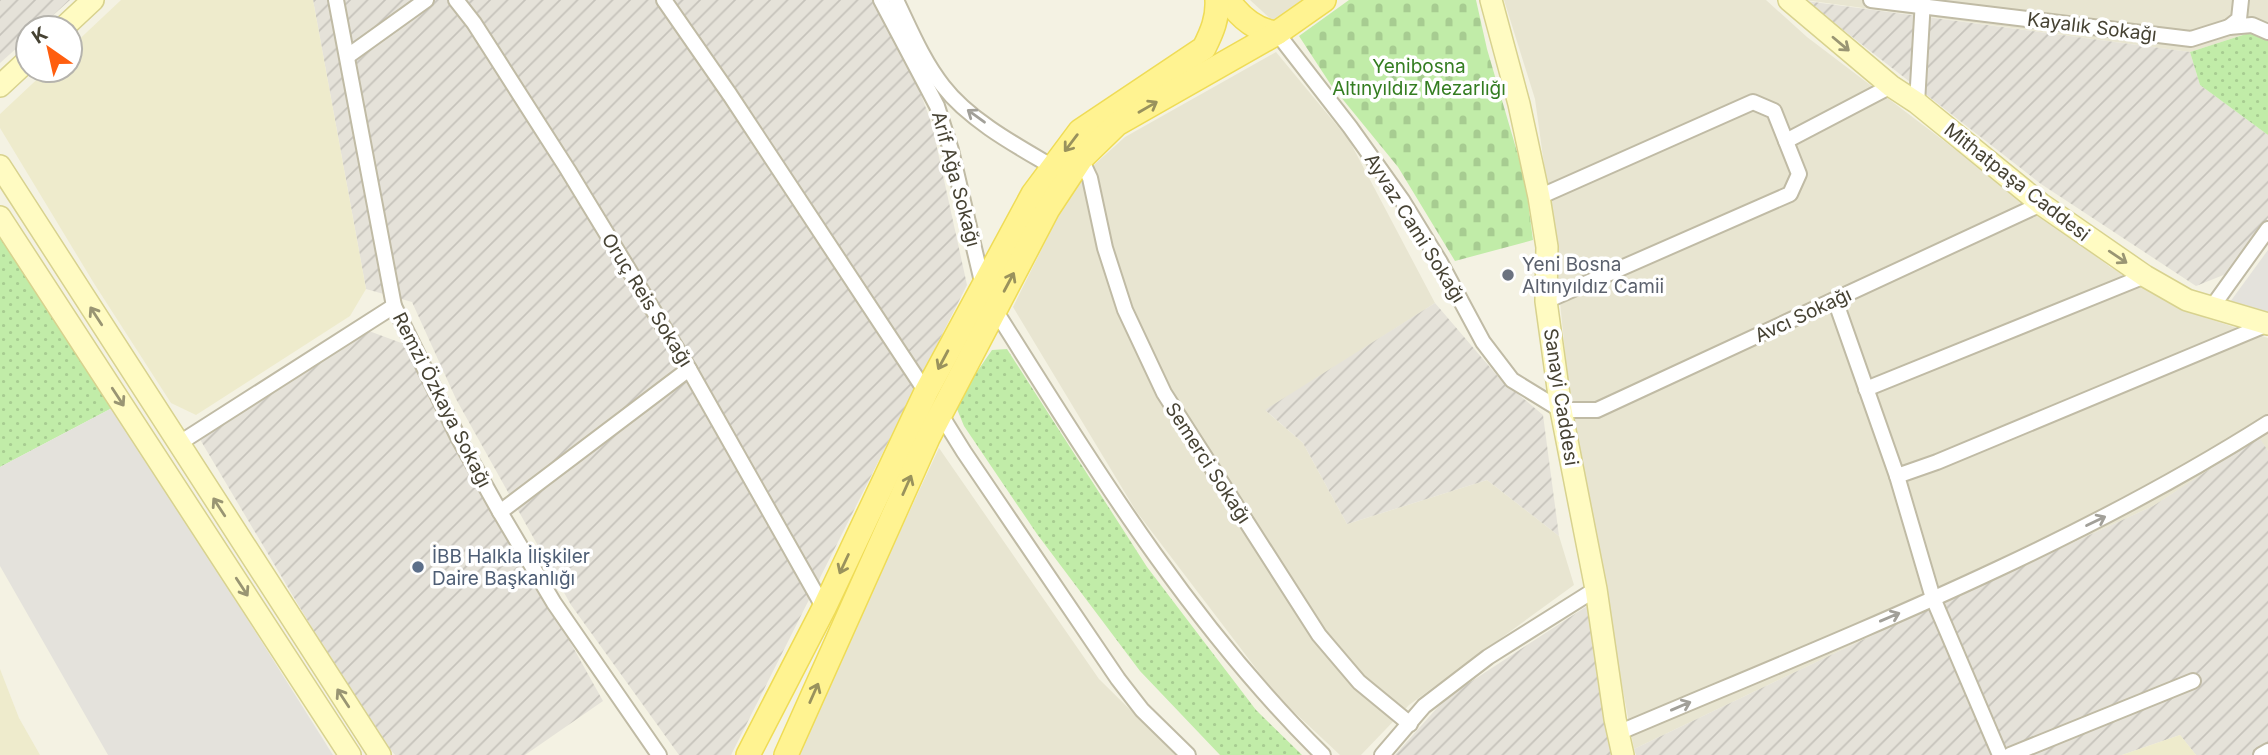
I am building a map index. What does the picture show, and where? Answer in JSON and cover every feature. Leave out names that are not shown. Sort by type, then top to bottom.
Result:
[{"type":"main road","points":[[78,14],[93,0]]},
{"type":"main road","points":[[748,755],[824,608],[926,392],[1033,194],[1080,131],[1204,48],[1217,14],[1217,0]]},
{"type":"main road","points":[[1228,0],[1235,10],[1257,29],[1277,33]]},
{"type":"main road","points":[[786,755],[941,415],[1048,209],[1081,159],[1117,124],[1277,33],[1324,0]]},
{"type":"main road","name":"Sanayi Caddesi","points":[[1491,0],[1519,104],[1539,197],[1547,247],[1546,301],[1561,410],[1596,589],[1623,755]]},
{"type":"main road","name":"Mithatpaşa Caddesi","points":[[1789,0],[1891,86],[1917,103],[2041,204],[2145,276],[2187,300],[2268,324]]},
{"type":"main road","points":[[0,86],[14,73]]},
{"type":"main road","points":[[0,166],[380,755]]},
{"type":"main road","points":[[0,217],[350,755]]},
{"type":"street","name":"Remzi Özkaya Sokağı","points":[[337,0],[394,306],[458,437],[500,512],[554,603],[659,755]]},
{"type":"street","points":[[348,56],[426,0]]},
{"type":"street","name":"Oruç Reis Sokağı","points":[[456,0],[474,23],[561,159],[689,369],[824,608]]},
{"type":"street","points":[[664,0],[926,392]]},
{"type":"street","name":"Arif Ağa Sokağı","points":[[881,0],[937,106],[951,150],[983,286]]},
{"type":"street","points":[[896,0],[929,66],[944,88],[976,117],[1013,144],[1053,167]]},
{"type":"street","name":"Kayalık Sokağı","points":[[1871,0],[1923,3],[2191,39],[2229,27]]},
{"type":"street","points":[[2229,27],[2239,19],[2241,0]]},
{"type":"street","points":[[1917,103],[1923,3]]},
{"type":"street","points":[[2229,27],[2252,25],[2268,32]]},
{"type":"street","name":"Ayvaz Cami Sokağı","points":[[1277,33],[1350,127],[1402,200],[1440,262],[1483,342],[1511,380],[1561,410]]},
{"type":"street","points":[[1786,141],[1891,86]]},
{"type":"street","points":[[1539,197],[1753,102],[1774,111],[1799,174],[1790,194],[1546,301]]},
{"type":"street","name":"Semerci Sokağı","points":[[1081,159],[1090,178],[1105,248],[1125,310],[1164,393],[1319,635],[1359,682],[1410,724]]},
{"type":"street","name":"Avcı Sokağı","points":[[1561,410],[1597,410],[2041,204]]},
{"type":"street","points":[[2212,307],[2268,229]]},
{"type":"street","points":[[1866,389],[2145,276]]},
{"type":"street","points":[[1835,300],[1897,476],[1933,598],[2000,755]]},
{"type":"street","points":[[178,444],[394,306]]},
{"type":"street","points":[[995,310],[1114,498],[1210,631],[1283,716],[1323,755]]},
{"type":"street","points":[[1897,476],[1950,457],[2268,324]]},
{"type":"street","points":[[500,512],[689,369]]},
{"type":"street","points":[[941,415],[1118,679],[1142,710],[1188,755]]},
{"type":"street","points":[[1618,733],[1933,598],[2115,512],[2267,426]]},
{"type":"street","points":[[1382,755],[1424,706],[1488,657],[1596,589]]},
{"type":"street","points":[[2010,755],[2193,681]]},
{"type":"street","points":[[2261,755],[2268,751]]},
{"type":"shaded area","points":[[0,0],[70,0],[54,14],[14,14],[14,50],[0,63]]},
{"type":"shaded area","points":[[121,0],[313,0],[366,289],[350,316],[196,415],[171,403],[95,285],[0,128],[0,114],[32,84],[84,84],[84,35]]},
{"type":"shaded area","points":[[313,0],[887,0],[932,125],[967,285],[731,755],[679,755],[571,605],[456,399],[412,302],[366,289]]},
{"type":"shaded area","points":[[1250,0],[1305,0],[1275,23]]},
{"type":"shaded area","points":[[1504,0],[1766,0],[1807,37],[2110,267],[2206,318],[2268,338],[2268,451],[2259,438],[2153,506],[1921,612],[1634,749],[1572,422],[1552,222],[1535,99]]},
{"type":"shaded area","points":[[1804,0],[2268,0],[2268,41],[2249,33],[2190,52]]},
{"type":"shaded area","points":[[1806,1],[2190,52],[2200,85],[2268,135],[2268,218],[2231,272],[2196,286],[2041,184]]},
{"type":"shaded area","points":[[1276,52],[1349,140],[1435,303],[1266,411],[1303,443],[1347,524],[1487,480],[1559,536],[1574,585],[1409,705],[1361,755],[1340,755],[1277,696],[1136,511],[1013,307],[1075,182],[1125,137]]},
{"type":"shaded area","points":[[2268,250],[2268,312],[2230,302]]},
{"type":"shaded area","points":[[1435,303],[1500,379],[1543,415],[1559,536],[1487,480],[1347,524],[1303,443],[1265,410]]},
{"type":"shaded area","points":[[369,331],[404,344],[603,701],[525,755],[395,755],[366,719],[198,436]]},
{"type":"shaded area","points":[[114,407],[333,755],[108,755],[0,566],[0,467]]},
{"type":"shaded area","points":[[2259,437],[2268,451],[2268,755],[2196,755],[2180,735],[2122,755],[1636,755],[1634,749],[1921,612],[2153,506]]},
{"type":"shaded area","points":[[939,448],[1099,679],[1176,755],[796,755]]},
{"type":"shaded area","points":[[1587,606],[1614,755],[1395,755],[1446,698]]},
{"type":"shaded area","points":[[0,669],[19,718],[40,755],[0,755]]},
{"type":"shaded area","points":[[2180,735],[2196,755],[2122,755]]},
{"type":"green space","name":"Yenibosna Altınyıldız Mezarlığı","points":[[1349,0],[1476,0],[1487,49],[1525,179],[1533,240],[1455,261],[1398,167],[1331,85],[1299,36]]},
{"type":"green space","points":[[2249,33],[2268,41],[2268,135],[2200,85],[2190,52]]},
{"type":"green space","points":[[0,227],[96,385],[114,407],[0,467]]},
{"type":"green space","points":[[1007,349],[1147,567],[1256,710],[1302,755],[1220,755],[1140,671],[1037,534],[964,426],[957,409],[963,392],[992,350]]},
{"type":"place","name":"Yeni Bosna Altınyıldız Camii","points":[[1508,275]]},
{"type":"place","name":"İBB Halkla İlişkiler Daire Başkanlığı","points":[[418,567]]}]
